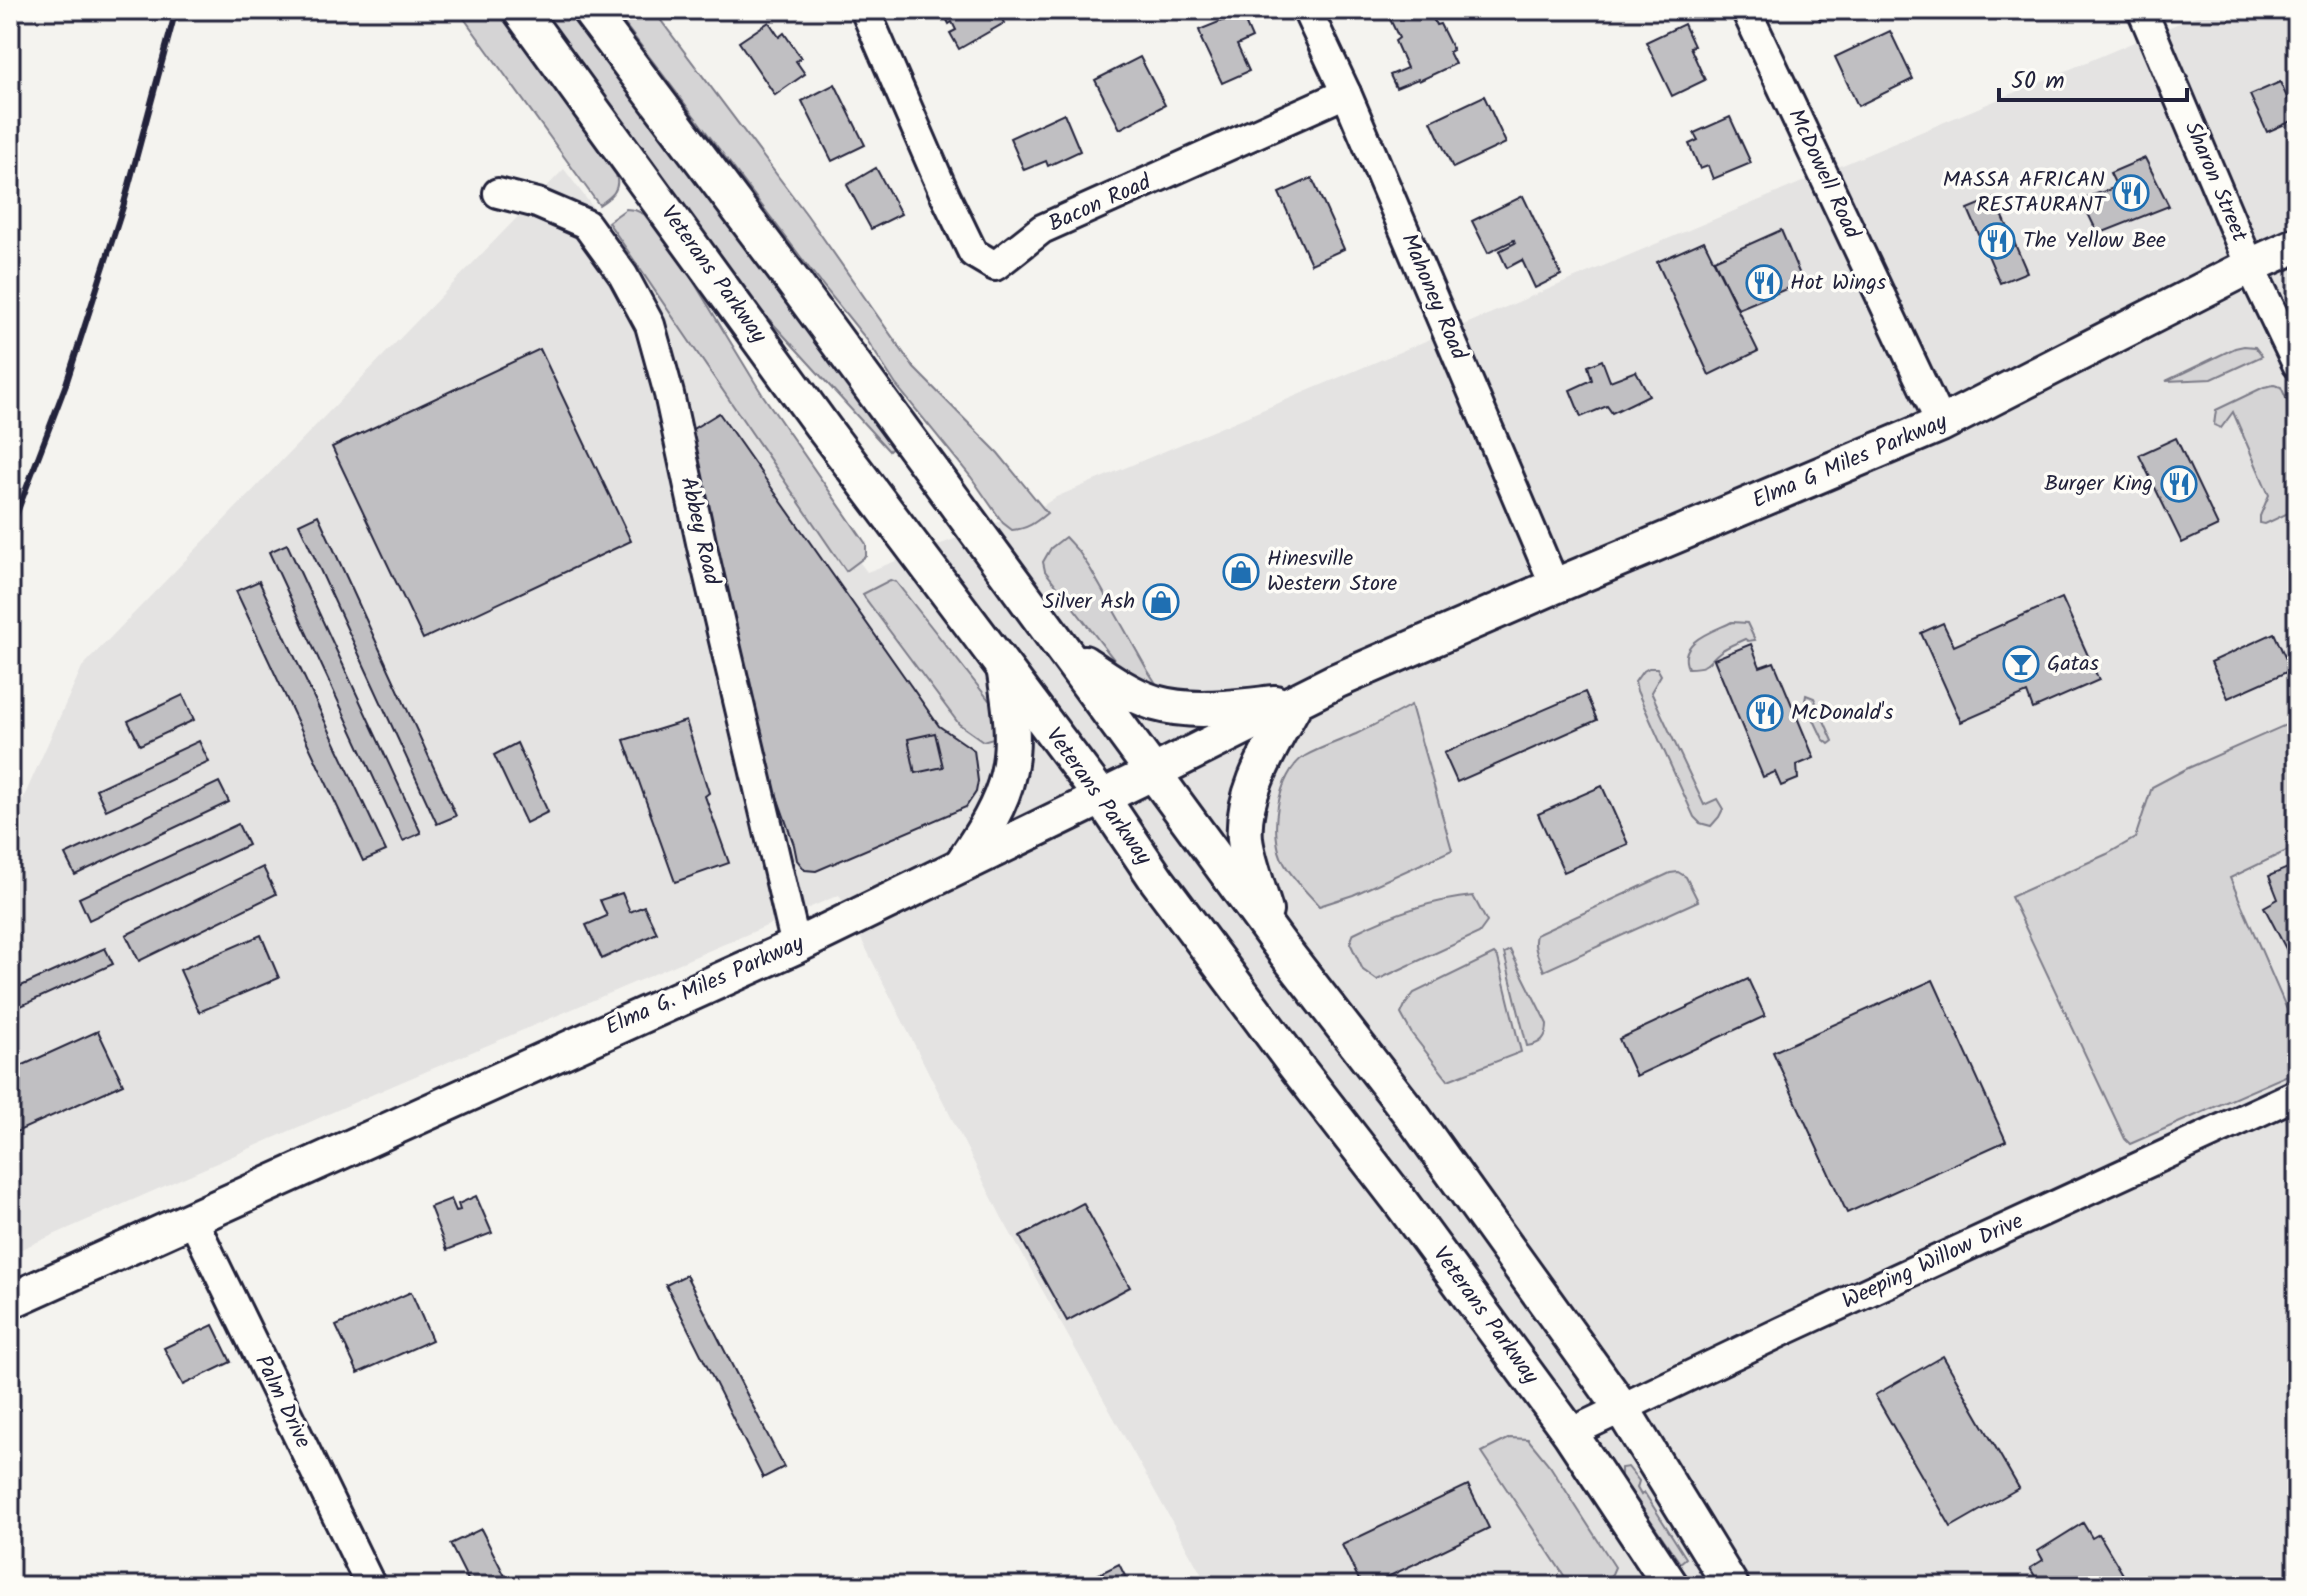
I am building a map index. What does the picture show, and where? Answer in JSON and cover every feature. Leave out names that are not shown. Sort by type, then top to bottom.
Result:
[{"type":"main road","name":"Veterans Parkway","points":[[520,10],[825,430],[1102,798],[1157,880],[1397,1197],[1570,1433],[1671,1586]]},
{"type":"main road","points":[[589,10],[1271,932],[1413,1117],[1621,1407],[1731,1586]]},
{"type":"main road","name":"Elma G Miles Parkway","points":[[1393,657],[1941,424],[2297,245]]},
{"type":"main road","points":[[1065,650],[1115,684],[1153,703],[1212,708],[1296,701]]},
{"type":"main road","name":"Elma G. Miles Parkway","points":[[10,1301],[796,946],[1296,701],[1393,657]]},
{"type":"main road","points":[[961,865],[985,829],[1008,777],[1012,716],[1004,669]]},
{"type":"main road","points":[[1271,932],[1245,840],[1246,808],[1259,772],[1296,701]]},
{"type":"street","name":"Bacon Road","points":[[865,10],[973,253],[995,266],[1042,229],[1346,93]]},
{"type":"street","name":"Mahoney Road","points":[[1307,10],[1346,93],[1555,586]]},
{"type":"street","name":"McDowell Road","points":[[1746,10],[1941,424]]},
{"type":"street","name":"Sharon Street","points":[[2142,10],[2250,266],[2297,364]]},
{"type":"street","name":"Abbey Road","points":[[498,193],[537,203],[586,224],[623,275],[650,325],[669,394],[796,946]]},
{"type":"street","name":"Weeping Willow Drive","points":[[1570,1433],[2297,1094]]},
{"type":"street","name":"Palm Drive","points":[[192,1218],[371,1586]]},
{"type":"shaded area","points":[[458,10],[498,10],[616,175],[616,189],[607,199],[599,205]]},
{"type":"shaded area","points":[[541,10],[571,10],[897,444],[889,451],[757,306]]},
{"type":"shaded area","points":[[614,10],[653,10],[807,215],[914,368],[998,453],[1047,513],[1035,523],[1022,528],[1012,530],[1003,523]]},
{"type":"shaded area","points":[[2210,10],[2297,10],[2297,1586],[1208,1586],[1002,1218],[839,895],[10,1254],[10,828],[82,667],[564,169],[867,572],[1044,505],[1056,497]]},
{"type":"shaded area","points":[[626,209],[644,214],[689,274],[762,394],[866,544],[866,556],[846,571],[608,222]]},
{"type":"shaded area","points":[[2255,347],[2262,356],[2212,379],[2166,381],[2235,348]]},
{"type":"shaded area","points":[[2274,385],[2281,387],[2297,422],[2297,509],[2265,524],[2260,523],[2260,516],[2269,495],[2233,412],[2221,428],[2214,425],[2216,410]]},
{"type":"shaded area","points":[[1065,537],[1091,570],[1157,685],[1151,689],[1131,679],[1119,666],[1045,571],[1043,562],[1051,548]]},
{"type":"shaded area","points":[[890,580],[896,582],[992,704],[999,722],[1000,736],[983,741],[959,724],[865,598],[863,594]]},
{"type":"shaded area","points":[[1732,622],[1747,623],[1755,640],[1745,639],[1724,649],[1705,666],[1688,668],[1687,651],[1692,644],[1707,633]]},
{"type":"shaded area","points":[[1649,668],[1657,668],[1661,675],[1651,692],[1704,805],[1717,799],[1723,809],[1711,826],[1700,823],[1694,817],[1637,691],[1635,682]]},
{"type":"shaded area","points":[[1806,695],[1814,698],[1833,741],[1829,744],[1823,739],[1805,701]]},
{"type":"shaded area","points":[[1411,705],[1452,850],[1353,895],[1319,906],[1291,874],[1279,851],[1276,821],[1288,776],[1295,764],[1305,756]]},
{"type":"shaded area","points":[[2297,720],[2297,846],[2230,878],[2297,1029],[2297,1071],[2130,1144],[2011,897],[2107,854],[2135,838],[2152,787]]},
{"type":"shaded area","points":[[1678,872],[1686,877],[1698,901],[1544,971],[1536,949],[1536,935]]},
{"type":"shaded area","points":[[1473,896],[1487,922],[1479,933],[1377,980],[1363,970],[1350,943],[1354,933],[1412,909]]},
{"type":"shaded area","points":[[1510,950],[1547,1024],[1544,1037],[1532,1045],[1527,1046],[1504,953]]},
{"type":"shaded area","points":[[1494,954],[1498,958],[1521,1052],[1448,1080],[1412,1034],[1401,1014],[1414,993]]},
{"type":"shaded area","points":[[1510,1438],[1528,1439],[1550,1466],[1615,1567],[1600,1586],[1571,1586],[1482,1452]]},
{"type":"shaded area","points":[[1628,1467],[1639,1481],[1637,1488],[1641,1495],[1644,1492],[1686,1558],[1680,1563],[1621,1477],[1621,1468]]},
{"type":"building","points":[[942,10],[1000,10],[1004,23],[959,49],[950,33],[956,30]]},
{"type":"building","points":[[1400,10],[1429,10],[1453,50],[1449,52],[1455,64],[1396,88],[1390,75],[1407,68],[1395,41],[1399,38],[1388,15]]},
{"type":"building","points":[[1816,10],[1843,10],[1820,20]]},
{"type":"building","points":[[1241,13],[1252,38],[1237,45],[1249,71],[1222,83],[1199,30]]},
{"type":"building","points":[[769,22],[779,37],[784,33],[801,58],[796,61],[805,74],[775,95],[739,42]]},
{"type":"building","points":[[1684,24],[1694,46],[1690,47],[1705,80],[1672,96],[1646,42]]},
{"type":"building","points":[[1890,31],[1913,79],[1858,106],[1835,57]]},
{"type":"building","points":[[1140,57],[1165,105],[1120,129],[1095,80]]},
{"type":"building","points":[[2280,82],[2297,119],[2267,132],[2250,95]]},
{"type":"building","points":[[835,84],[865,145],[832,161],[802,101]]},
{"type":"building","points":[[1484,96],[1506,143],[1453,168],[1431,121]]},
{"type":"building","points":[[1064,113],[1080,151],[1048,166],[1046,161],[1024,170],[1010,138]]},
{"type":"building","points":[[1730,117],[1751,163],[1713,179],[1708,166],[1700,169],[1689,144],[1698,140],[1694,133]]},
{"type":"building","name":"MASSA AFRICAN RESTAURANT","points":[[2145,158],[2169,206],[2098,234],[2081,199],[2117,187],[2110,173]]},
{"type":"building","points":[[876,168],[901,214],[871,229],[847,185]]},
{"type":"building","points":[[1312,178],[1344,249],[1311,264],[1279,193]]},
{"type":"building","points":[[1523,196],[1561,275],[1535,288],[1522,260],[1507,268],[1499,251],[1515,243],[1514,240],[1488,253],[1472,221]]},
{"type":"building","name":"The Yellow Bee","points":[[1995,198],[2027,272],[2000,283],[1968,209]]},
{"type":"building","points":[[1781,230],[1803,282],[1738,309],[1714,260]]},
{"type":"building","points":[[1704,241],[1758,351],[1709,375],[1657,262]]},
{"type":"building","points":[[540,349],[631,541],[423,639],[332,447]]},
{"type":"building","points":[[1602,360],[1610,381],[1636,371],[1649,395],[1612,413],[1607,406],[1581,417],[1570,390],[1592,380],[1588,366]]},
{"type":"building","points":[[719,413],[939,726],[974,750],[978,781],[976,792],[966,807],[816,871],[805,870],[797,860],[754,731],[688,432]]},
{"type":"building","points":[[2176,438],[2218,526],[2182,543],[2139,455]]},
{"type":"building","points":[[318,515],[456,816],[437,824],[299,524]]},
{"type":"building","points":[[287,544],[421,833],[403,841],[269,552]]},
{"type":"building","points":[[259,581],[386,851],[363,861],[236,591]]},
{"type":"building","points":[[2062,598],[2099,680],[2033,709],[2027,693],[1961,722],[1921,633],[1943,623],[1954,646]]},
{"type":"building","points":[[2274,633],[2291,670],[2228,698],[2211,662]]},
{"type":"building","points":[[1751,644],[1760,667],[1774,662],[1814,758],[1797,765],[1798,779],[1781,786],[1775,772],[1763,777],[1714,659]]},
{"type":"building","points":[[1585,692],[1597,720],[1457,782],[1444,753]]},
{"type":"building","points":[[183,695],[194,720],[140,745],[128,721]]},
{"type":"building","points":[[686,721],[709,793],[705,796],[729,863],[675,882],[624,740]]},
{"type":"building","points":[[935,733],[943,767],[915,773],[908,739]]},
{"type":"building","points":[[199,741],[209,762],[106,810],[96,789]]},
{"type":"building","points":[[517,743],[548,812],[526,823],[494,755]]},
{"type":"building","points":[[219,782],[229,802],[75,875],[65,855]]},
{"type":"building","points":[[1602,786],[1628,844],[1564,872],[1538,814]]},
{"type":"building","points":[[238,824],[248,845],[89,920],[79,898]]},
{"type":"building","points":[[2297,864],[2297,963],[2294,964],[2264,907],[2278,899],[2269,876]]},
{"type":"building","points":[[263,867],[276,894],[139,961],[126,935]]},
{"type":"building","points":[[622,893],[630,912],[644,906],[657,933],[602,959],[586,925],[607,916],[600,900]]},
{"type":"building","points":[[261,935],[279,978],[199,1012],[180,970]]},
{"type":"building","points":[[105,948],[113,964],[10,1011],[10,991]]},
{"type":"building","points":[[1748,979],[1765,1016],[1636,1076],[1619,1039]]},
{"type":"building","points":[[1933,980],[2006,1141],[1847,1213],[1773,1052]]},
{"type":"building","points":[[98,1031],[123,1084],[14,1133],[10,1123],[10,1071]]},
{"type":"building","points":[[476,1196],[492,1233],[447,1250],[430,1207],[451,1199],[456,1211],[460,1210],[458,1204]]},
{"type":"building","points":[[1083,1203],[1130,1287],[1067,1321],[1020,1237]]},
{"type":"building","points":[[686,1275],[784,1467],[763,1478],[666,1285]]},
{"type":"building","points":[[411,1292],[432,1340],[358,1373],[336,1326]]},
{"type":"building","points":[[213,1325],[231,1362],[183,1385],[164,1348]]},
{"type":"building","points":[[1943,1356],[2019,1488],[1951,1527],[1875,1395]]},
{"type":"building","points":[[1468,1485],[1489,1528],[1369,1586],[1362,1586],[1342,1545]]},
{"type":"building","points":[[2083,1523],[2092,1538],[2099,1534],[2130,1586],[2041,1586],[2030,1568],[2043,1560],[2038,1551]]},
{"type":"building","points":[[481,1529],[510,1586],[471,1586],[450,1544]]},
{"type":"building","points":[[1119,1564],[1130,1586],[1075,1586]]},
{"type":"railway","points":[[10,531],[66,384],[123,207],[176,10]]},
{"type":"place","name":"MASSA AFRICAN RESTAURANT","points":[[2131,193]]},
{"type":"place","name":"The Yellow Bee","points":[[1997,241]]},
{"type":"place","name":"Hot Wings","points":[[1764,283]]},
{"type":"place","name":"Burger King","points":[[2179,484]]},
{"type":"place","name":"Hinesville Western Store","points":[[1241,572]]},
{"type":"place","name":"Silver Ash","points":[[1161,602]]},
{"type":"place","name":"Gatas","points":[[2021,664]]},
{"type":"place","name":"McDonald's","points":[[1765,713]]}]
